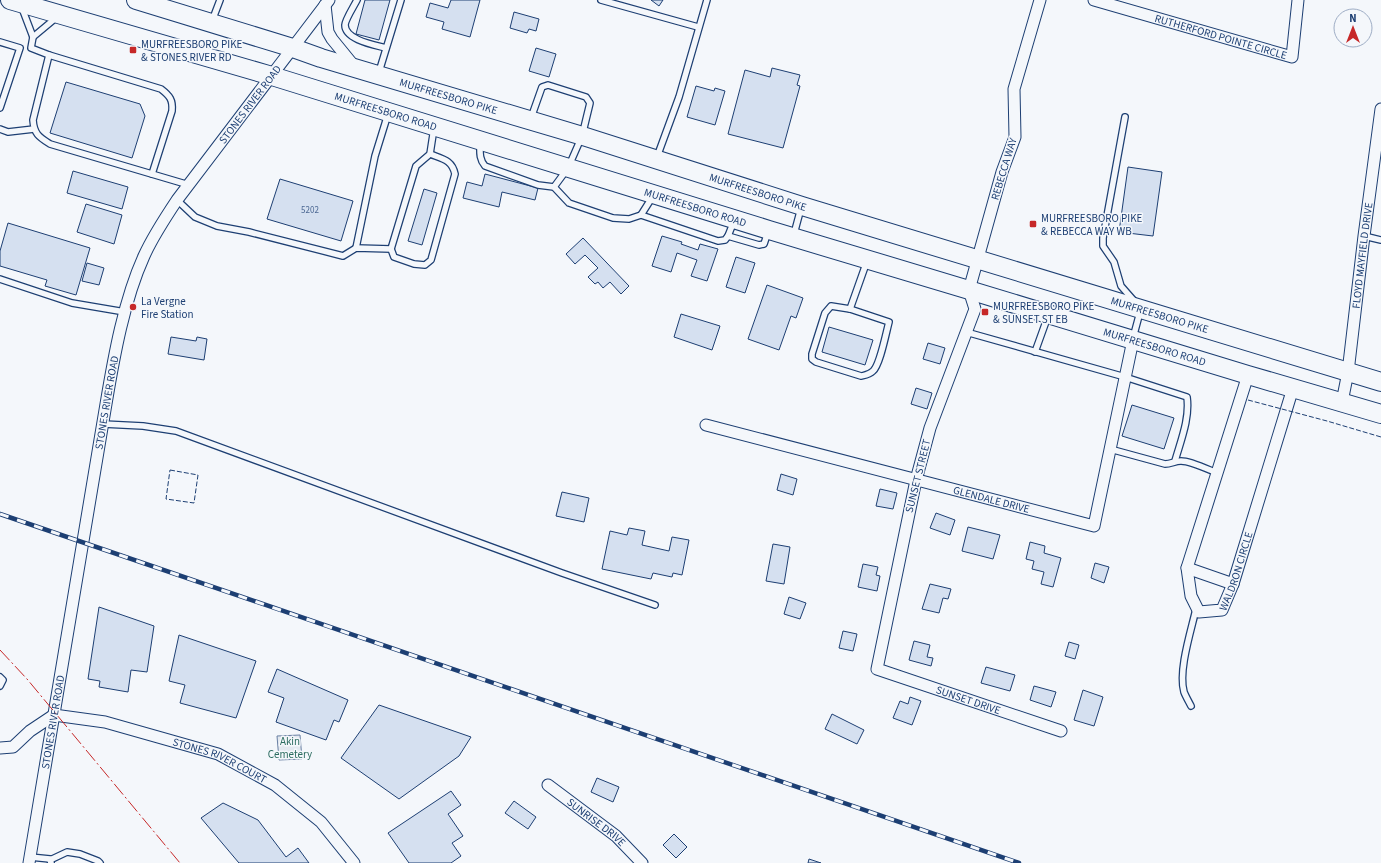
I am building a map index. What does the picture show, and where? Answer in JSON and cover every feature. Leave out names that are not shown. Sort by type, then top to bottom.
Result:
[{"type":"main road","name":"MURFREESBORO PIKE","points":[[136,0],[358,69],[582,136],[802,206],[1381,382]]},
{"type":"main road","name":"MURFREESBORO ROAD","points":[[15,2],[272,76],[769,230],[1381,414]]},
{"type":"street","name":"REBECCA WAY","points":[[969,290],[1002,172],[1015,137],[1014,89],[1040,0]]},
{"type":"street","name":"RUTHERFORD POINTE CIRCLE","points":[[1094,0],[1292,57],[1298,0]]},
{"type":"street","name":"STONES RIVER ROAD","points":[[29,860],[116,349],[133,284],[144,256],[159,228],[177,200],[327,3]]},
{"type":"street","points":[[327,3],[328,32],[342,53],[358,69]]},
{"type":"street","name":"FLOYD MAYFIELD DRIVE","points":[[1342,402],[1348,372],[1381,109]]},
{"type":"street","name":"SUNSET STREET","points":[[877,669],[916,480],[930,428],[974,309],[969,290]]},
{"type":"street","name":"GLENDALE DRIVE","points":[[706,425],[1094,526],[1133,340]]},
{"type":"street","name":"WALDRON CIRCLE","points":[[1248,375],[1187,568],[1191,596],[1199,612],[1222,610],[1233,584],[1293,388]]},
{"type":"street","points":[[1187,568],[1233,584]]},
{"type":"street","name":"SUNSET DRIVE","points":[[877,669],[1060,731]]},
{"type":"street","points":[[0,748],[12,747],[30,731],[54,715]]},
{"type":"street","name":"STONES RIVER COURT","points":[[54,715],[105,722],[218,754],[276,785],[321,822],[354,863]]},
{"type":"street","name":"SUNRISE DRIVE","points":[[548,785],[616,836],[642,863]]},
{"type":"lane","points":[[211,23],[220,0]]},
{"type":"lane","points":[[357,0],[345,24],[346,31],[352,37],[386,48]]},
{"type":"lane","points":[[378,75],[401,0]]},
{"type":"lane","points":[[601,0],[698,26]]},
{"type":"lane","points":[[656,159],[679,97],[698,26],[707,0]]},
{"type":"lane","points":[[15,2],[33,37],[31,48]]},
{"type":"lane","points":[[33,37],[60,14]]},
{"type":"lane","points":[[0,42],[20,48],[31,48],[48,56],[161,89],[170,96],[173,104],[172,111],[152,174]]},
{"type":"lane","points":[[0,108],[20,48]]},
{"type":"lane","points":[[48,56],[33,120],[34,130],[40,138],[50,144],[189,185]]},
{"type":"lane","points":[[530,120],[542,87],[548,85],[586,97],[590,103],[582,136],[568,168],[554,187]]},
{"type":"lane","points":[[356,248],[375,156],[388,112]]},
{"type":"lane","points":[[1125,117],[1103,238],[1103,246],[1114,262],[1121,286],[1141,308],[1133,340]]},
{"type":"lane","points":[[430,154],[447,161],[453,166],[455,174],[431,260],[425,265],[414,264],[394,257],[391,249],[416,166],[430,154],[434,126]]},
{"type":"lane","points":[[0,129],[8,132],[34,130]]},
{"type":"lane","points":[[480,141],[480,157],[481,162],[485,166],[538,185],[554,187],[569,202],[613,218],[630,219],[641,215],[655,194]]},
{"type":"lane","points":[[177,200],[195,217],[217,226],[249,232],[343,256],[356,248],[391,249]]},
{"type":"lane","points":[[793,237],[802,206]]},
{"type":"lane","points":[[641,215],[718,241],[725,240],[735,219]]},
{"type":"lane","points":[[728,236],[759,245],[764,244],[769,230]]},
{"type":"lane","points":[[1364,236],[1381,240]]},
{"type":"lane","points":[[850,309],[867,259]]},
{"type":"lane","points":[[0,279],[72,303],[125,312]]},
{"type":"lane","points":[[831,306],[850,309],[889,322],[878,364],[875,370],[868,375],[861,376],[816,362],[812,359],[812,354],[825,314],[831,306]]},
{"type":"lane","points":[[1035,352],[1049,314]]},
{"type":"lane","points":[[966,332],[1125,377],[1187,397],[1187,416],[1175,461]]},
{"type":"lane","points":[[103,424],[142,426],[176,431],[554,571],[655,605]]},
{"type":"lane","points":[[1110,449],[1165,464],[1175,461],[1185,461],[1217,473]]},
{"type":"lane","points":[[1191,706],[1184,691],[1183,680],[1185,654],[1196,607]]},
{"type":"lane","points":[[0,678],[3,680],[0,686]]},
{"type":"lane","points":[[29,860],[50,862],[67,852],[80,854],[100,863]]},
{"type":"green space","name":"Akin Cemetery","points":[[300,735],[302,759],[279,760],[277,736]]},
{"type":"building","points":[[365,0],[390,0],[379,40],[356,34]]},
{"type":"building","points":[[451,0],[480,0],[470,37],[442,29],[444,22],[426,17],[430,3],[448,8]]},
{"type":"building","points":[[651,0],[663,0],[659,6]]},
{"type":"building","points":[[514,12],[539,19],[536,31],[529,29],[527,33],[510,28]]},
{"type":"building","points":[[536,48],[556,54],[549,77],[529,71]]},
{"type":"building","points":[[772,68],[800,75],[797,85],[800,86],[783,148],[728,134],[745,70],[770,77]]},
{"type":"building","points":[[66,82],[140,104],[145,116],[132,158],[50,133]]},
{"type":"building","points":[[696,86],[714,91],[715,88],[725,91],[715,125],[687,117]]},
{"type":"building","points":[[1128,167],[1162,172],[1153,236],[1119,232]]},
{"type":"building","points":[[73,171],[128,187],[122,209],[67,193]]},
{"type":"building","points":[[485,174],[538,188],[535,200],[502,192],[499,207],[463,198],[467,182],[482,186]]},
{"type":"building","points":[[280,179],[353,201],[341,241],[267,219]]},
{"type":"building","points":[[424,189],[437,193],[422,245],[408,241]]},
{"type":"building","points":[[86,204],[122,215],[114,244],[77,232]]},
{"type":"building","points":[[8,223],[90,248],[76,295],[45,286],[47,280],[0,266],[0,251]]},
{"type":"building","points":[[662,236],[682,242],[681,244],[698,250],[700,244],[718,249],[707,281],[691,276],[697,260],[677,253],[671,272],[652,266]]},
{"type":"building","points":[[583,238],[629,286],[621,294],[610,282],[603,288],[598,282],[595,284],[588,277],[598,268],[585,255],[575,264],[566,254]]},
{"type":"building","points":[[736,257],[755,263],[745,293],[726,287]]},
{"type":"building","points":[[87,263],[104,268],[99,285],[82,281]]},
{"type":"building","points":[[767,285],[803,298],[796,318],[791,316],[779,350],[748,339]]},
{"type":"building","points":[[681,314],[720,326],[712,350],[674,337]]},
{"type":"building","points":[[829,327],[873,340],[865,365],[822,352]]},
{"type":"building","points":[[171,337],[196,341],[197,337],[207,339],[204,360],[168,354]]},
{"type":"building","points":[[928,343],[945,348],[940,364],[923,359]]},
{"type":"building","points":[[916,388],[932,393],[927,409],[911,404]]},
{"type":"building","points":[[1132,405],[1174,418],[1164,449],[1122,436]]},
{"type":"building","points":[[781,474],[797,479],[793,495],[777,490]]},
{"type":"building","points":[[880,489],[897,493],[893,509],[876,506]]},
{"type":"building","points":[[562,492],[589,498],[584,522],[556,516]]},
{"type":"building","points":[[936,513],[955,520],[950,535],[930,528]]},
{"type":"building","points":[[968,527],[1000,535],[993,559],[962,551]]},
{"type":"building","points":[[629,528],[645,531],[642,545],[669,551],[672,537],[689,540],[682,575],[673,573],[672,577],[653,573],[651,579],[602,569],[610,531],[627,535]]},
{"type":"building","points":[[1030,542],[1045,546],[1044,553],[1061,558],[1053,587],[1041,584],[1044,572],[1032,569],[1034,561],[1026,559]]},
{"type":"building","points":[[773,544],[790,547],[784,584],[766,581]]},
{"type":"building","points":[[1095,563],[1109,567],[1104,583],[1091,578]]},
{"type":"building","points":[[863,564],[878,567],[876,575],[880,576],[877,591],[858,587]]},
{"type":"building","points":[[930,584],[951,589],[948,599],[943,598],[939,613],[922,609]]},
{"type":"building","points":[[789,597],[806,603],[800,619],[784,614]]},
{"type":"building","points":[[99,607],[154,626],[147,672],[131,670],[128,692],[99,687],[100,681],[88,679]]},
{"type":"building","points":[[843,631],[857,634],[853,651],[839,648]]},
{"type":"building","points":[[179,635],[256,661],[236,718],[180,703],[185,685],[169,681]]},
{"type":"building","points":[[914,641],[930,645],[927,657],[933,658],[931,666],[909,660]]},
{"type":"building","points":[[1069,642],[1079,645],[1075,659],[1065,656]]},
{"type":"building","points":[[986,667],[1015,675],[1010,691],[981,683]]},
{"type":"building","points":[[277,669],[348,700],[339,722],[334,720],[326,740],[276,722],[284,698],[268,692]]},
{"type":"building","points":[[1034,686],[1056,692],[1051,707],[1030,700]]},
{"type":"building","points":[[1083,690],[1103,697],[1094,726],[1074,720]]},
{"type":"building","points":[[910,697],[921,701],[912,725],[893,718],[900,701],[908,704]]},
{"type":"building","points":[[379,705],[471,737],[459,756],[399,799],[341,758]]},
{"type":"building","points":[[832,714],[864,730],[857,744],[825,729]]},
{"type":"building","points":[[597,778],[619,787],[613,802],[591,792]]},
{"type":"building","points":[[451,791],[461,805],[448,814],[463,836],[452,843],[461,856],[451,863],[409,863],[388,833]]},
{"type":"building","points":[[514,801],[536,817],[528,829],[505,813]]},
{"type":"building","points":[[223,803],[258,820],[286,857],[298,848],[309,863],[239,863],[201,818]]},
{"type":"building","points":[[674,834],[687,847],[676,858],[663,845]]},
{"type":"building","points":[[809,859],[821,863],[808,863]]},
{"type":"railway","points":[[0,514],[1019,863]]},
{"type":"fence","points":[[1248,400],[1381,437]]},
{"type":"fence","points":[[170,470],[198,475],[194,503],[166,499],[170,470]]},
{"type":"power","points":[[0,650],[27,679],[180,863]]},
{"type":"place","name":"MURFREESBORO PIKE & STONES RIVER RD","points":[[133,50]]},
{"type":"place","name":"MURFREESBORO PIKE & REBECCA WAY WB","points":[[1033,224]]},
{"type":"place","name":"La Vergne Fire Station","points":[[133,307]]},
{"type":"place","name":"MURFREESBORO PIKE & SUNSET ST EB","points":[[985,312]]}]
